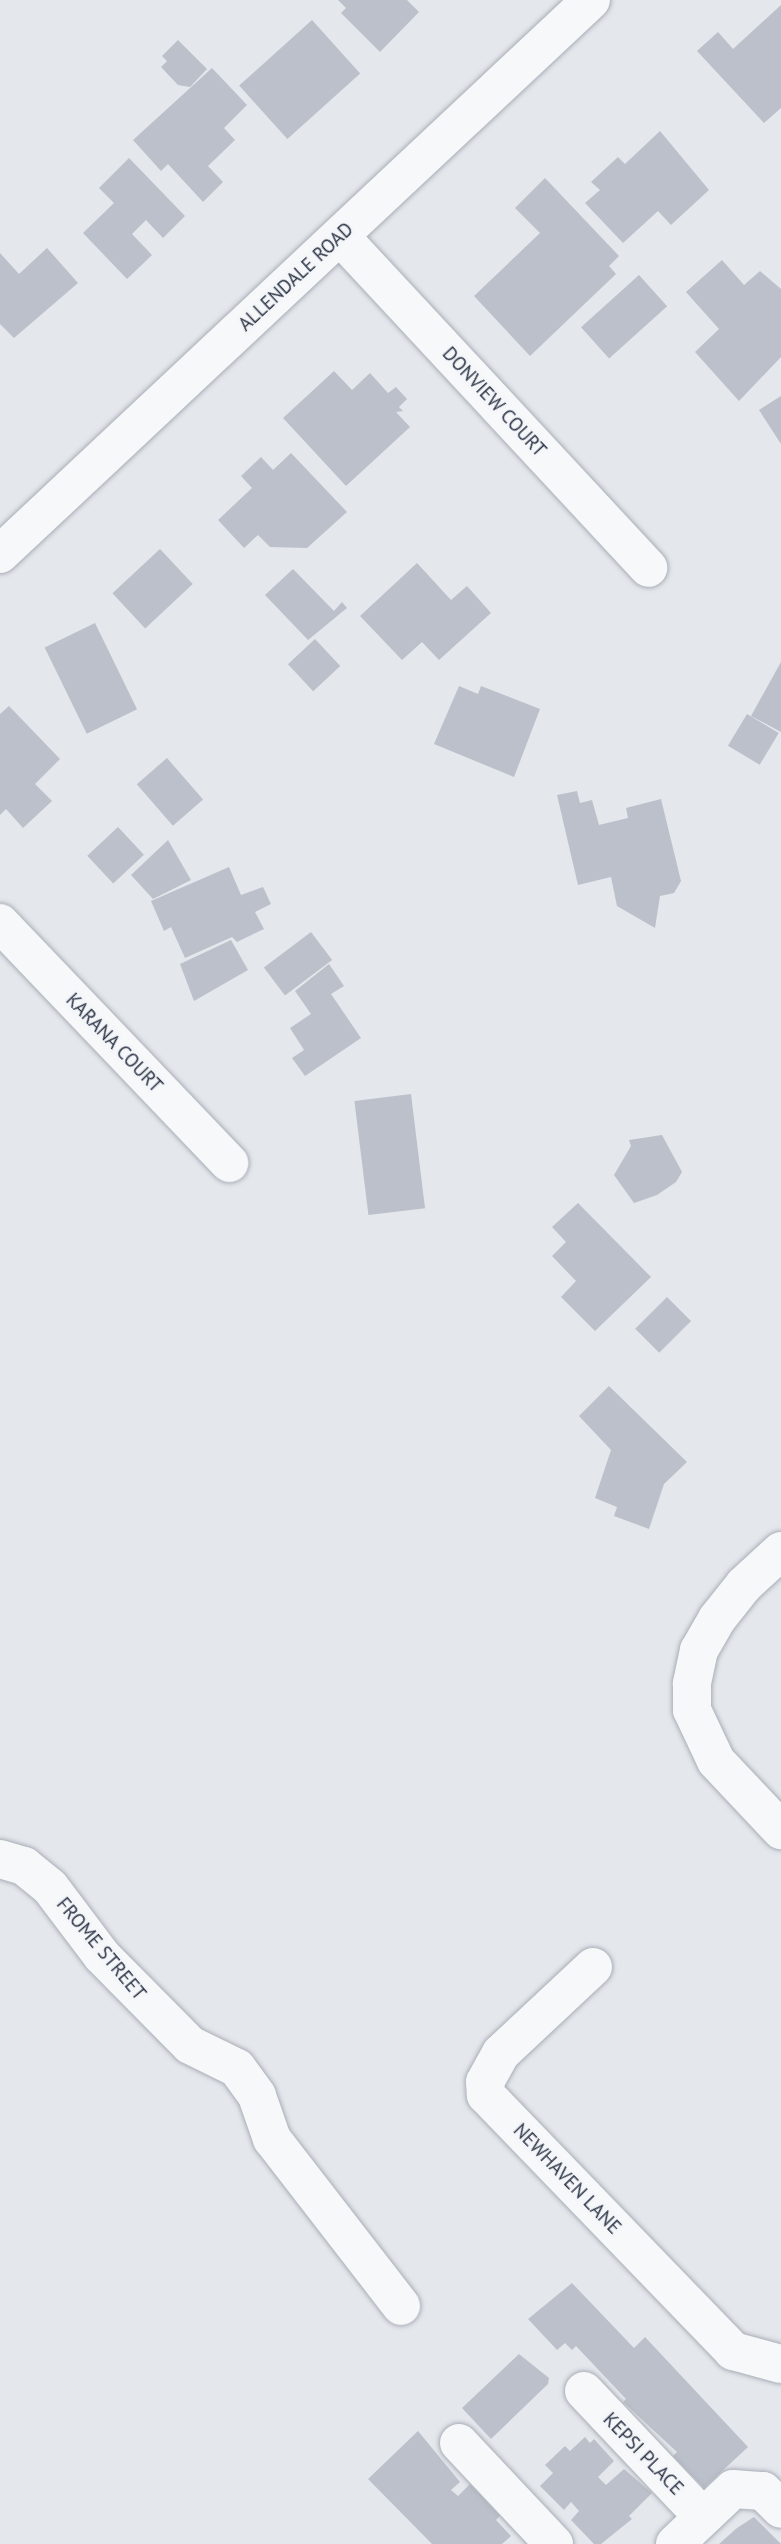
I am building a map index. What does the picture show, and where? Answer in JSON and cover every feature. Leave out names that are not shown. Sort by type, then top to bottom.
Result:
[{"type":"street","name":"ALLENDALE ROAD","points":[[0,554],[591,0]]},
{"type":"street","name":"DONVIEW COURT","points":[[340,236],[648,568]]},
{"type":"street","name":"KARANA COURT","points":[[0,923],[229,1163]]},
{"type":"street","points":[[781,1551],[744,1585],[717,1619],[699,1650],[692,1684],[692,1710],[716,1761],[781,1830]]},
{"type":"street","name":"FROME STREET","points":[[0,1858],[24,1866],[50,1887],[102,1956],[190,2045],[237,2068],[257,2096],[272,2139],[401,2306]]},
{"type":"street","name":"NEWHAVEN LANE","points":[[593,1966],[501,2053],[485,2081],[486,2095],[733,2351],[781,2364]]},
{"type":"street","name":"KEPSI PLACE","points":[[584,2391],[703,2517]]},
{"type":"street","points":[[459,2443],[554,2544]]},
{"type":"street","points":[[675,2544],[733,2489],[763,2491],[781,2509]]},
{"type":"building","points":[[338,0],[407,0],[419,12],[380,52],[341,13],[346,8]]},
{"type":"building","points":[[781,5],[781,108],[764,123],[697,51],[718,32],[733,49]]},
{"type":"building","points":[[312,20],[360,74],[287,139],[239,86]]},
{"type":"building","points":[[178,40],[207,69],[190,87],[178,85],[161,67],[167,61],[162,56]]},
{"type":"building","points":[[212,68],[247,105],[224,128],[235,140],[208,166],[223,182],[203,202],[168,164],[161,171],[133,140]]},
{"type":"building","points":[[660,131],[709,190],[671,225],[658,211],[623,243],[585,203],[600,190],[591,182],[618,157],[625,164]]},
{"type":"building","points":[[129,158],[185,216],[163,238],[146,220],[132,234],[152,255],[127,279],[83,233],[114,203],[99,188]]},
{"type":"building","points":[[545,178],[619,256],[609,266],[616,274],[530,356],[474,296],[540,233],[515,208]]},
{"type":"building","points":[[47,248],[78,283],[14,338],[0,324],[0,253],[19,274]]},
{"type":"building","points":[[722,260],[744,285],[760,271],[781,289],[781,357],[739,401],[695,352],[719,329],[686,292]]},
{"type":"building","points":[[639,275],[667,306],[609,358],[581,327]]},
{"type":"building","points":[[334,371],[352,390],[370,373],[388,393],[396,387],[407,399],[399,407],[403,411],[396,412],[410,427],[346,486],[283,418]]},
{"type":"building","points":[[781,396],[781,444],[759,410]]},
{"type":"building","points":[[291,453],[347,512],[307,548],[270,547],[258,535],[244,548],[218,520],[252,488],[241,476],[261,457],[273,470]]},
{"type":"building","points":[[160,549],[193,584],[145,628],[112,593]]},
{"type":"building","points":[[417,563],[451,600],[467,586],[491,613],[439,660],[422,642],[402,660],[360,616]]},
{"type":"building","points":[[293,569],[334,611],[342,602],[347,608],[308,640],[265,595]]},
{"type":"building","points":[[95,623],[137,709],[87,734],[45,648]]},
{"type":"building","points":[[315,639],[340,666],[313,691],[288,664]]},
{"type":"building","points":[[781,662],[781,732],[751,716]]},
{"type":"building","points":[[459,686],[478,694],[481,686],[540,709],[514,777],[434,744]]},
{"type":"building","points":[[9,706],[60,759],[35,784],[52,801],[23,828],[6,809],[0,815],[0,714]]},
{"type":"building","points":[[747,714],[779,733],[760,765],[728,746]]},
{"type":"building","points":[[167,758],[203,800],[173,826],[137,784]]},
{"type":"building","points":[[577,791],[580,803],[592,800],[599,825],[628,818],[626,808],[661,799],[681,881],[674,893],[660,896],[655,928],[617,906],[611,877],[578,885],[557,795]]},
{"type":"building","points":[[118,827],[144,855],[113,883],[87,856]]},
{"type":"building","points":[[168,840],[191,880],[153,899],[131,875]]},
{"type":"building","points":[[229,867],[241,895],[263,887],[271,904],[255,912],[264,929],[237,942],[232,937],[185,958],[171,927],[164,931],[151,901]]},
{"type":"building","points":[[311,932],[332,960],[285,995],[264,968]]},
{"type":"building","points":[[231,940],[248,970],[194,1001],[180,964]]},
{"type":"building","points":[[329,964],[344,986],[331,994],[361,1038],[305,1076],[292,1058],[304,1050],[290,1028],[311,1014],[295,991]]},
{"type":"building","points":[[411,1094],[425,1208],[368,1215],[354,1101]]},
{"type":"building","points":[[662,1135],[682,1172],[676,1182],[657,1195],[634,1203],[614,1175],[631,1146],[629,1140]]},
{"type":"building","points":[[578,1203],[651,1277],[595,1331],[561,1297],[576,1281],[552,1256],[566,1242],[552,1227]]},
{"type":"building","points":[[667,1297],[691,1321],[659,1353],[635,1329]]},
{"type":"building","points":[[609,1386],[687,1462],[664,1484],[649,1529],[614,1516],[617,1507],[595,1498],[611,1450],[579,1416]]},
{"type":"building","points":[[572,2283],[634,2348],[645,2337],[748,2447],[704,2488],[673,2456],[677,2452],[623,2402],[626,2399],[576,2346],[572,2350],[565,2343],[557,2350],[528,2319]]},
{"type":"building","points":[[519,2354],[549,2378],[548,2384],[491,2439],[462,2408]]},
{"type":"building","points":[[418,2431],[460,2482],[451,2490],[458,2496],[470,2484],[500,2516],[496,2520],[511,2536],[502,2544],[432,2544],[368,2479]]},
{"type":"building","points":[[585,2437],[590,2443],[594,2439],[614,2461],[598,2477],[606,2485],[624,2469],[652,2493],[629,2516],[632,2519],[601,2544],[594,2544],[571,2520],[579,2511],[571,2502],[564,2510],[540,2486],[553,2473],[545,2465],[565,2446],[570,2451]]},
{"type":"building","points":[[754,2517],[781,2544],[719,2544],[737,2528]]}]
